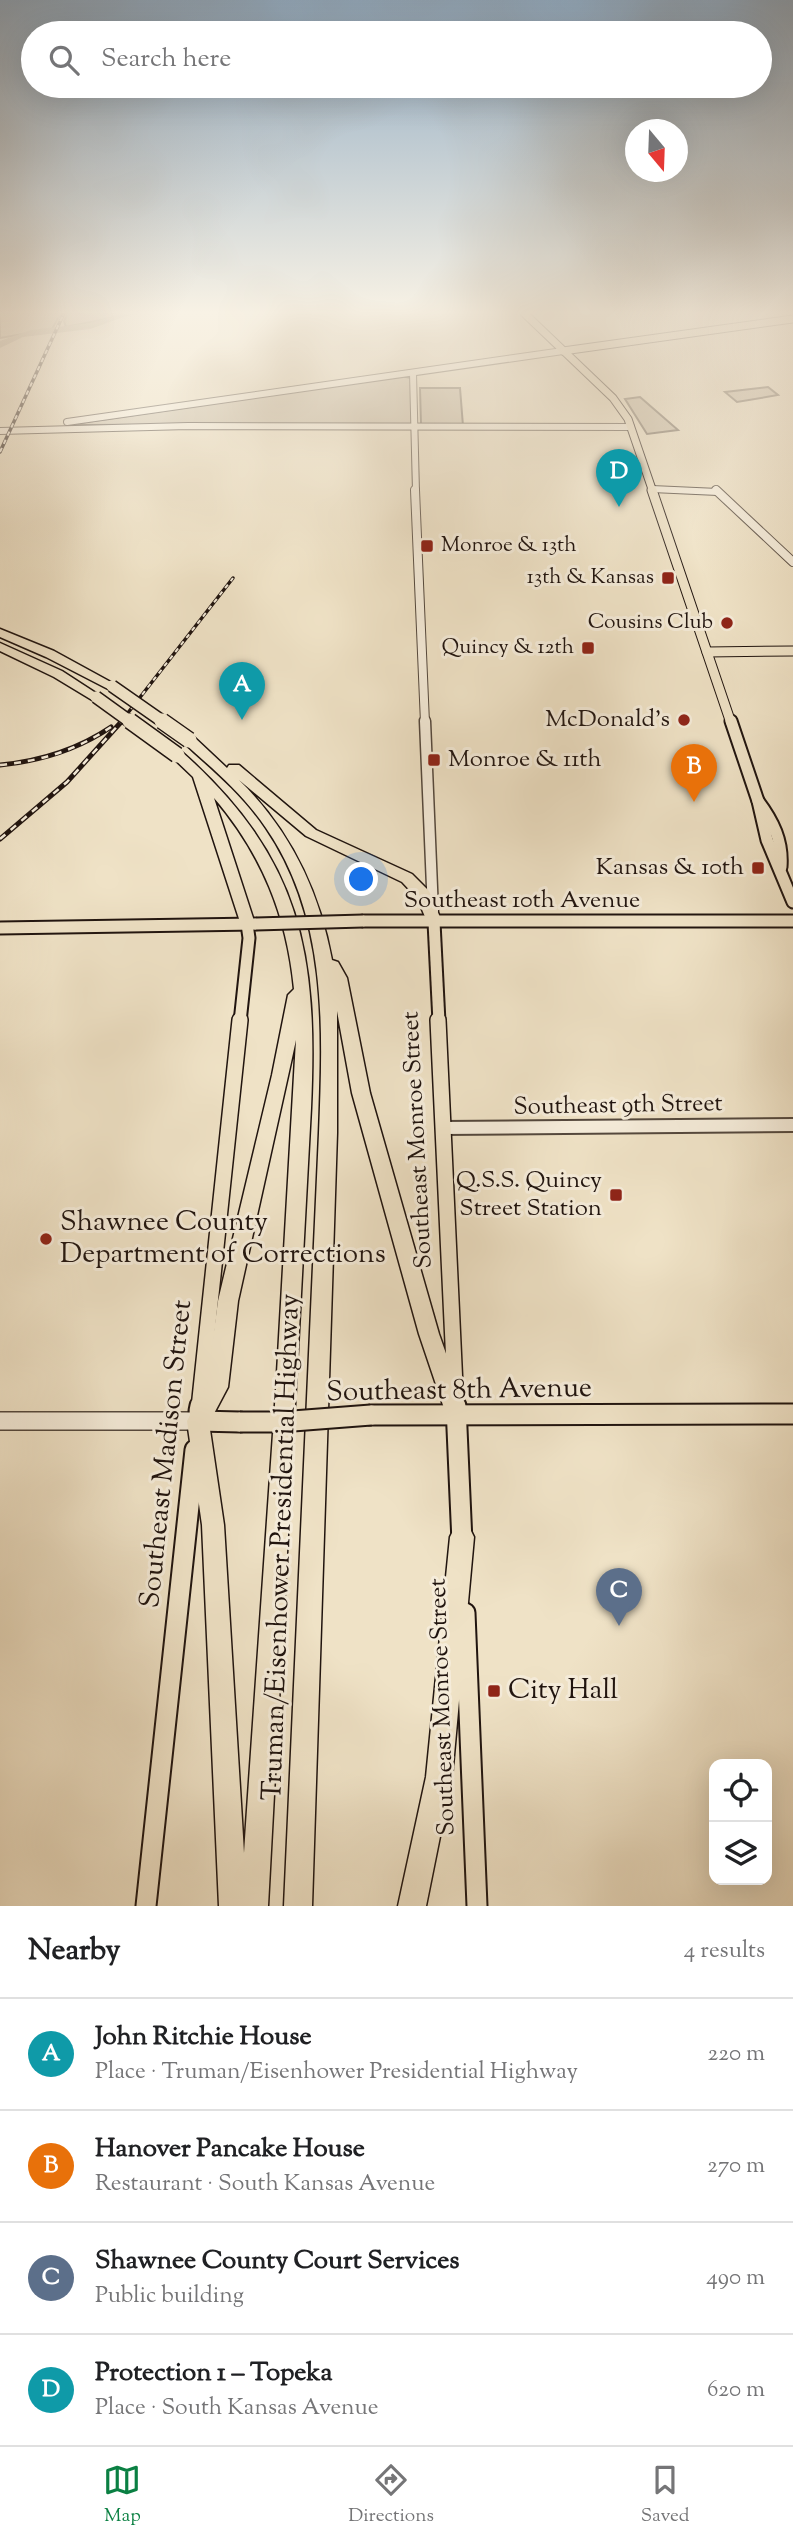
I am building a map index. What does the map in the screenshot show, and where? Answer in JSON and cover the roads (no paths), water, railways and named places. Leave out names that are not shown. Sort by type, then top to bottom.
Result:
[{"type":"highway","name":"Truman/Eisenhower Presidential Highway","points":[[0,633],[50,654],[112,686],[189,740],[264,856],[284,900],[298,951],[304,1016],[303,1065],[254,1906]]},
{"type":"highway","name":"Truman/Eisenhower Presidential Highway","points":[[0,647],[58,674],[96,697],[177,755],[203,765],[237,784],[278,835],[305,888],[323,947],[330,999],[330,1050],[298,1906]]},
{"type":"highway","points":[[251,924],[203,765],[226,762],[312,832],[407,878],[424,895],[434,922]]},
{"type":"highway","points":[[323,947],[339,978],[361,1093],[429,1334],[457,1415]]},
{"type":"highway","points":[[233,1906],[213,1525],[198,1421],[217,1387],[228,1301],[295,1006],[298,951]]},
{"type":"highway","points":[[412,1906],[439,1777],[462,1536]]},
{"type":"main road","points":[[616,402],[631,427],[758,801],[759,819],[770,849],[781,867],[793,902]]},
{"type":"main road","points":[[709,656],[793,651]]},
{"type":"main road","points":[[709,656],[793,659]]},
{"type":"main road","name":"Southeast 10th Avenue","points":[[0,928],[363,921],[793,921]]},
{"type":"main road","name":"Southeast Monroe Street","points":[[434,922],[478,1906]]},
{"type":"main road","name":"Southeast Madison Street","points":[[146,1906],[251,924]]},
{"type":"main road","name":"Southeast 8th Avenue","points":[[198,1421],[280,1422],[371,1415],[793,1415]]},
{"type":"street","points":[[0,431],[208,402]]},
{"type":"street","name":"Southeast Monroe Street","points":[[414,402],[434,922]]},
{"type":"street","points":[[59,423],[71,428]]},
{"type":"street","points":[[20,429],[631,427]]},
{"type":"street","points":[[652,489],[714,489],[723,494],[793,562]]},
{"type":"street","name":"Southeast 9th Street","points":[[444,1128],[793,1125]]},
{"type":"street","name":"Southeast 8th Avenue","points":[[0,1422],[198,1421]]},
{"type":"railway","points":[[0,452],[23,402]]},
{"type":"railway","points":[[120,723],[233,578]]},
{"type":"railway","points":[[0,839],[67,782],[122,721]]},
{"type":"railway","points":[[0,765],[30,761],[58,753],[111,727]]},
{"type":"place","name":"Protection 1 – Topeka","points":[[619,507]]},
{"type":"place","name":"Monroe & 13th","points":[[427,546]]},
{"type":"place","name":"13th & Kansas","points":[[668,578]]},
{"type":"place","name":"Cousins Club","points":[[727,623]]},
{"type":"place","name":"Quincy & 12th","points":[[588,648]]},
{"type":"place","name":"John Ritchie House","points":[[242,720]]},
{"type":"place","name":"McDonald's","points":[[684,720]]},
{"type":"place","name":"Monroe & 11th","points":[[434,760]]},
{"type":"place","name":"Hanover Pancake House","points":[[694,802]]},
{"type":"place","name":"Kansas & 10th","points":[[758,868]]},
{"type":"place","name":"Q.S.S. Quincy Street Station","points":[[616,1195]]},
{"type":"place","name":"Shawnee County Department of Corrections","points":[[46,1239]]},
{"type":"place","name":"Shawnee County Court Services","points":[[619,1626]]},
{"type":"place","name":"City Hall","points":[[494,1691]]}]
